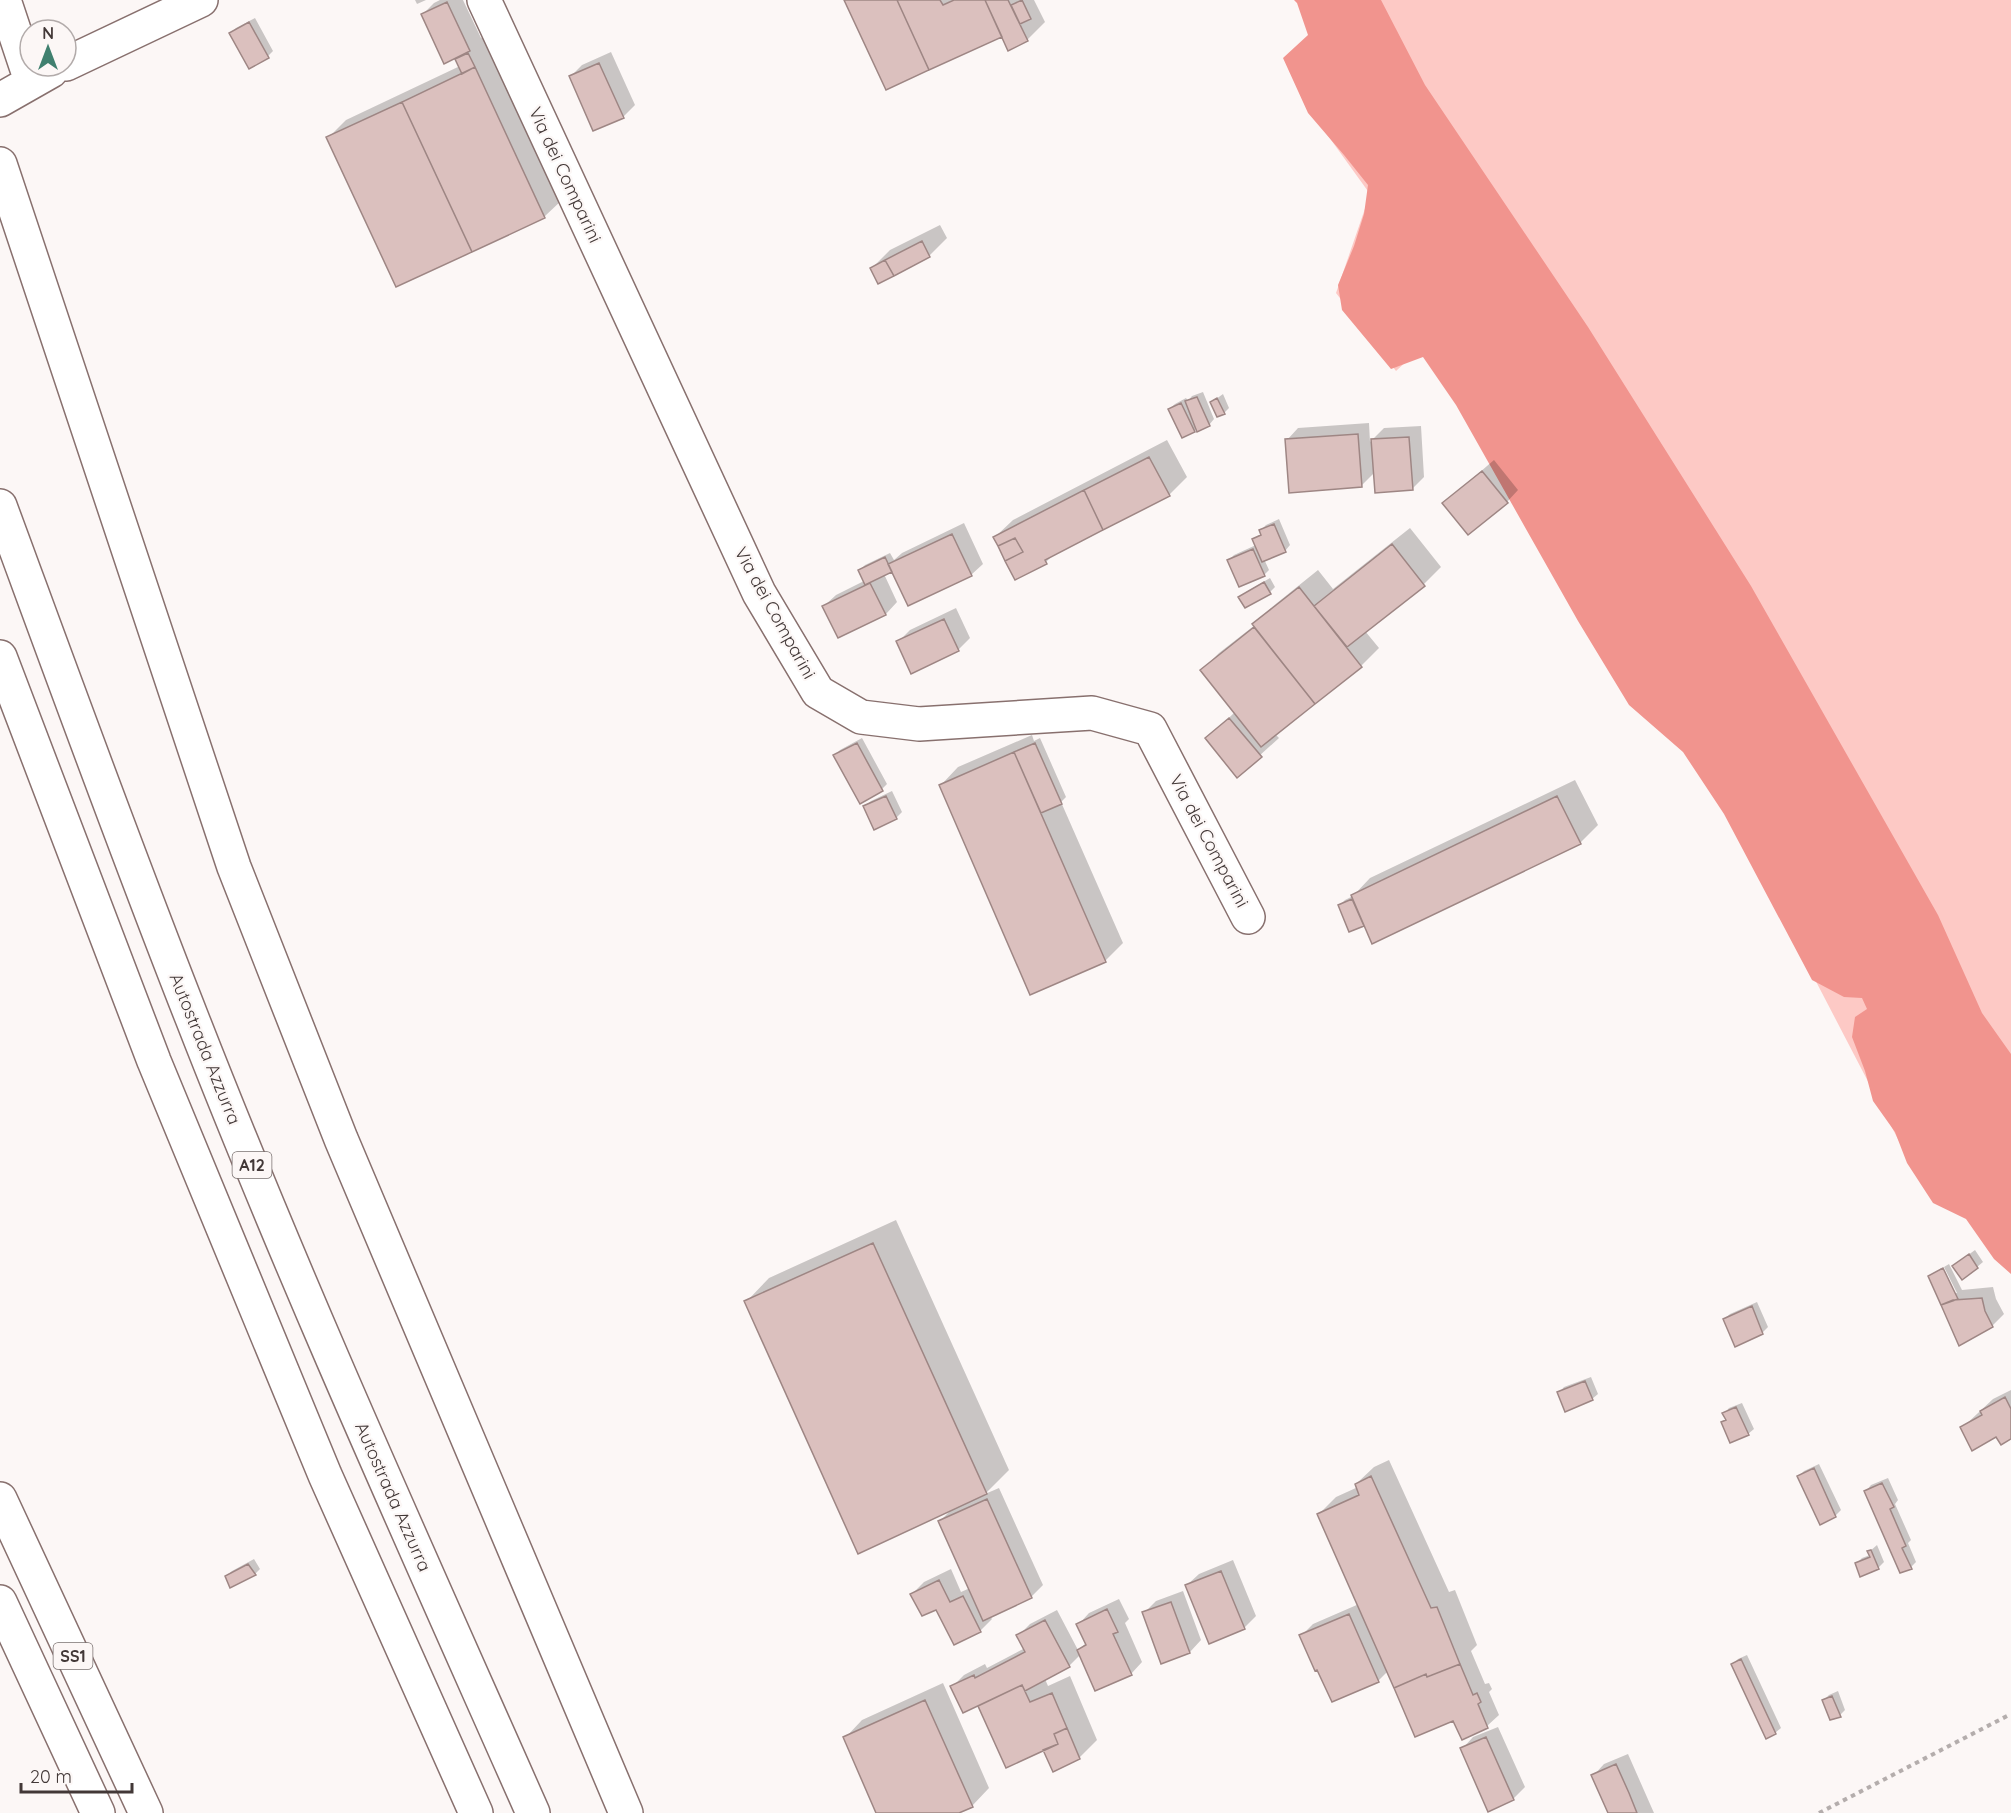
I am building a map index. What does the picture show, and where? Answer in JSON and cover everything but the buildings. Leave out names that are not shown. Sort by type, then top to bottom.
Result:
[{"type":"main road","points":[[4,0],[31,81]]},
{"type":"main road","points":[[78,58],[201,0]]},
{"type":"main road","name":"Via dei Comparini","points":[[484,0],[759,593],[818,692],[861,717],[919,724],[1092,713],[1150,729],[1248,916]]},
{"type":"main road","points":[[0,100],[37,78]]},
{"type":"main road","points":[[0,165],[234,867],[341,1139],[626,1813]]},
{"type":"main road","name":"Autostrada Azzurra","points":[[0,506],[93,760],[201,1042],[369,1444],[533,1813]]},
{"type":"main road","points":[[0,657],[158,1072],[325,1475],[476,1813]]},
{"type":"main road","name":"SS1","points":[[0,1499],[146,1813]]},
{"type":"main road","name":"SS1","points":[[0,1602],[98,1813]]},
{"type":"path","points":[[1819,1813],[2011,1714]]},
{"type":"shaded area","points":[[1294,0],[1381,0],[1425,85],[1588,327],[1751,586],[1938,915],[1982,1013],[2011,1054],[2011,1274],[1994,1259],[1966,1219],[1933,1203],[1907,1163],[1895,1132],[1873,1101],[1852,1037],[1855,1017],[1867,1009],[1862,998],[1844,997],[1812,980],[1724,814],[1683,752],[1629,705],[1578,621],[1456,405],[1423,357],[1391,369],[1342,310],[1338,285],[1364,214],[1368,185],[1308,113],[1283,58],[1308,35]]},
{"type":"shaded area","points":[[1297,0],[2011,0],[2011,1253],[1900,1143],[1744,843],[1424,345],[1396,371],[1336,293],[1370,194],[1308,108],[1313,36]]}]
